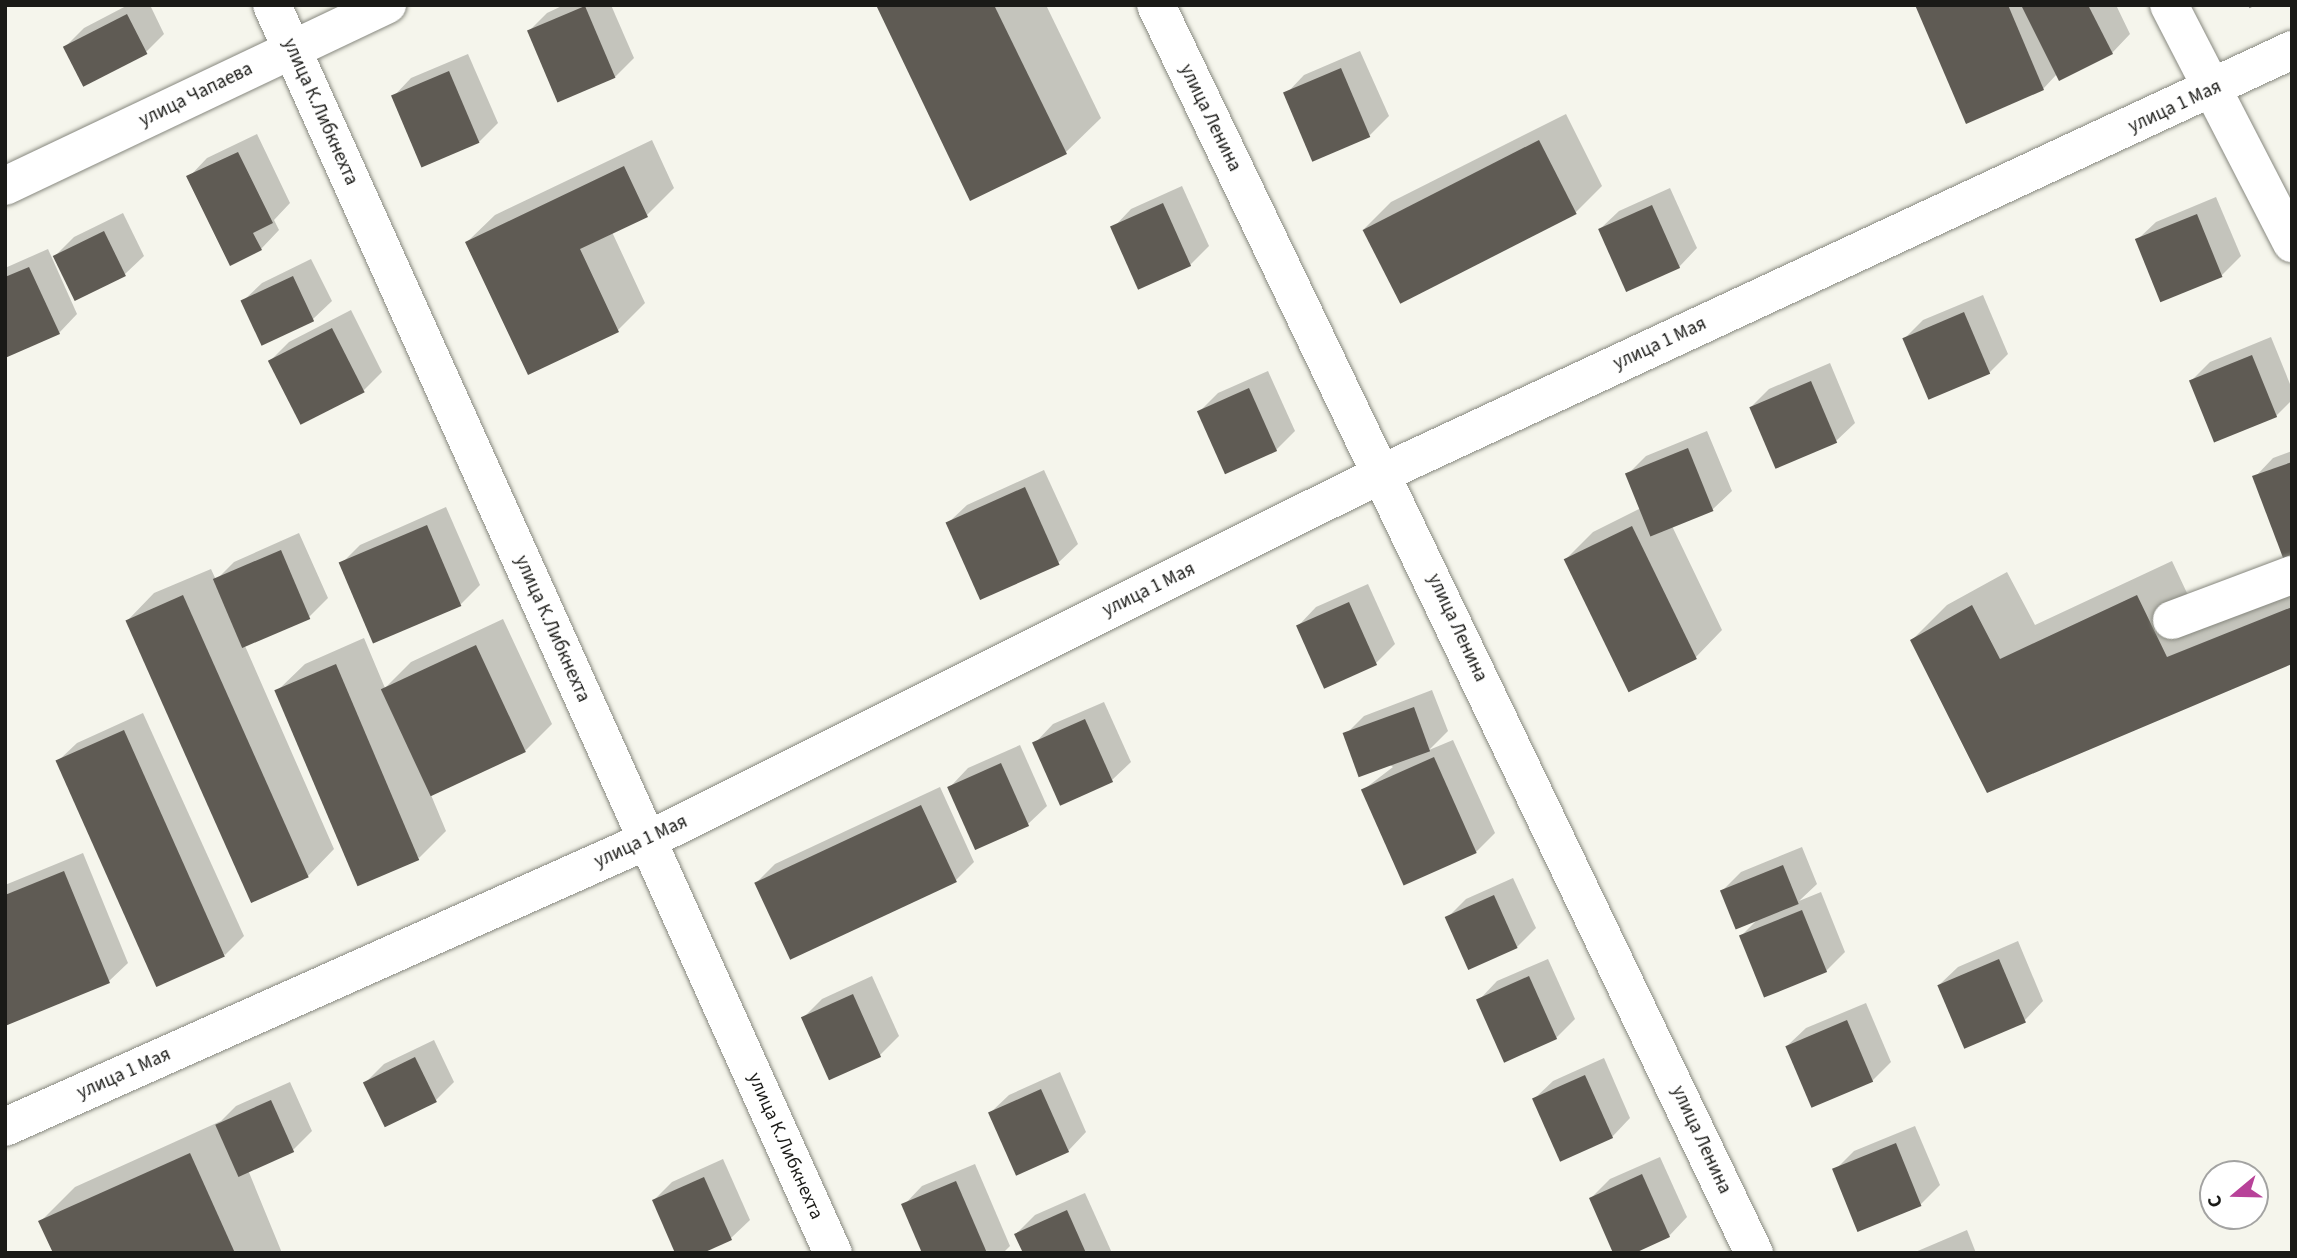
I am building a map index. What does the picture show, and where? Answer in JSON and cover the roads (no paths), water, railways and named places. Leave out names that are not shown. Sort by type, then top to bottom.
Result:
[{"type":"main road","name":"улица К.Либкнехта","points":[[272,5],[833,1253]]},
{"type":"main road","name":"улица Чапаева","points":[[5,186],[387,5]]},
{"type":"main road","name":"улица Ленина","points":[[1156,5],[1383,473],[1754,1253]]},
{"type":"main road","points":[[2169,5],[2211,91],[2292,243]]},
{"type":"main road","name":"улица 1 Мая","points":[[5,1127],[646,841],[1383,473],[2211,91],[2292,50]]},
{"type":"main road","points":[[2172,620],[2292,575]]}]
